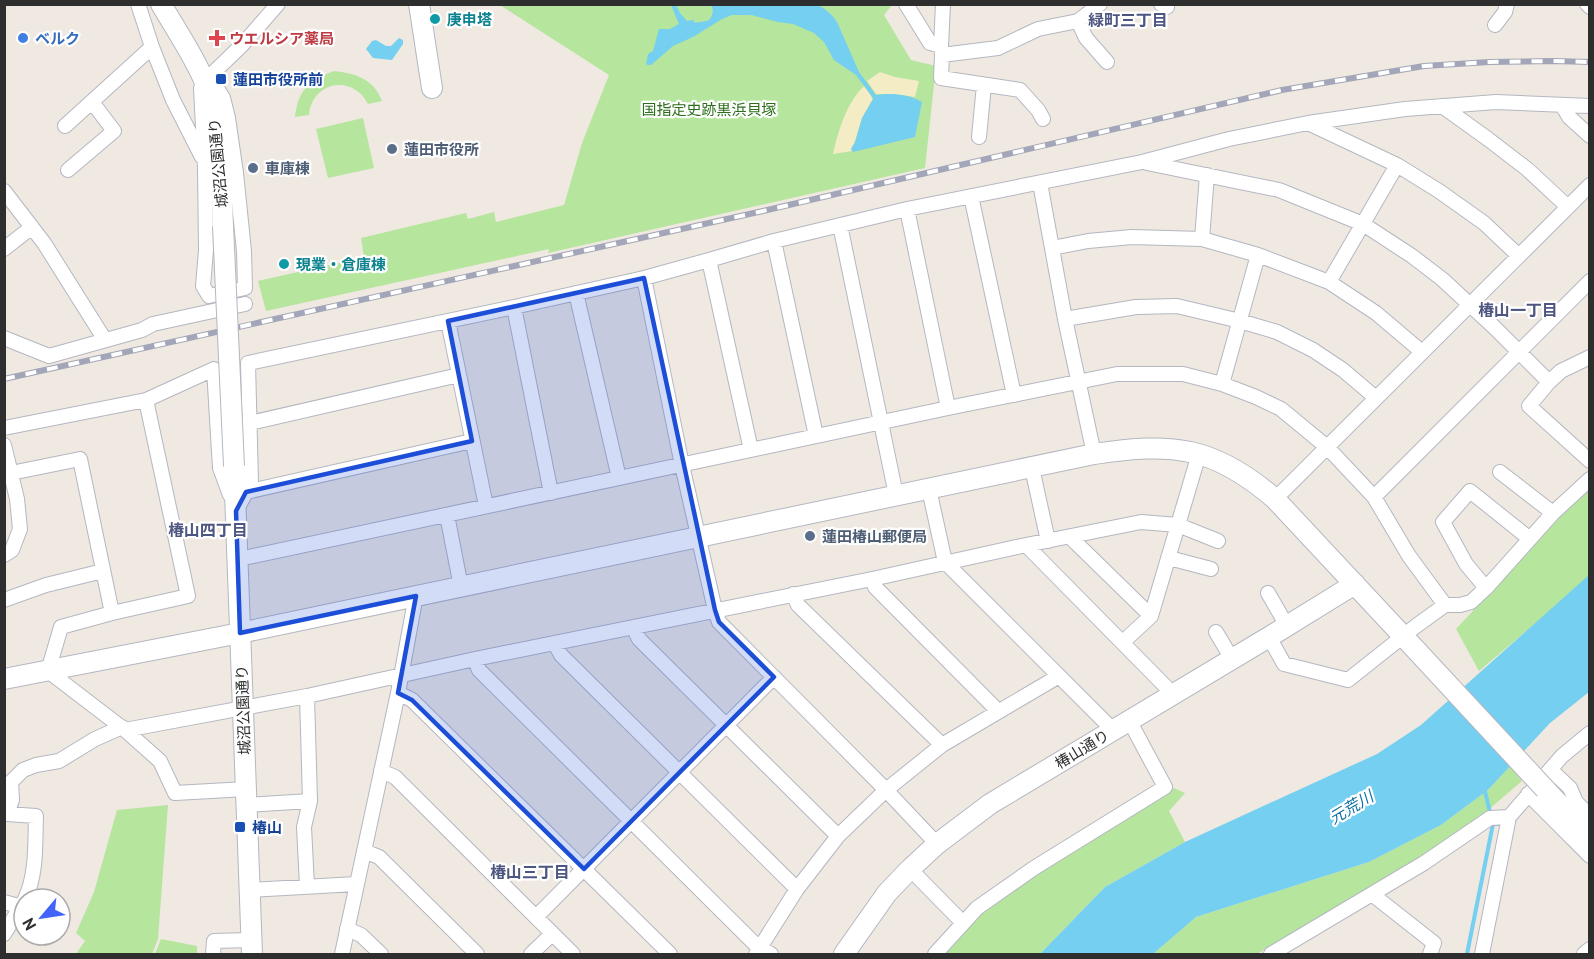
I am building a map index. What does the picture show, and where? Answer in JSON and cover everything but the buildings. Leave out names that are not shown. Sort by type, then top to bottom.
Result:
[{"type":"street","points":[[138,4],[173,100],[206,168]]},
{"type":"street","name":"城沼公園通り","points":[[161,4],[204,72],[212,102],[219,151],[239,559],[252,947]]},
{"type":"street","points":[[204,72],[242,45],[278,4]]},
{"type":"street","points":[[419,4],[432,88]]},
{"type":"street","points":[[906,4],[930,43],[942,51],[998,48],[1038,29],[1078,21],[1100,4]]},
{"type":"street","points":[[943,4],[940,78],[1020,90],[1043,119]]},
{"type":"street","points":[[1495,25],[1508,4]]},
{"type":"street","points":[[1078,21],[1086,38],[1107,62]]},
{"type":"street","points":[[65,126],[152,47]]},
{"type":"street","points":[[204,72],[223,98],[231,134],[243,240],[245,288],[209,296],[203,286],[206,250],[206,168],[202,99],[204,72]]},
{"type":"street","points":[[979,137],[984,85]]},
{"type":"street","points":[[68,170],[114,131],[92,102]]},
{"type":"street","points":[[236,511],[251,483],[248,363],[644,278],[774,241],[907,209],[1142,162],[1229,139],[1308,123],[1405,109],[1496,102],[1590,106]]},
{"type":"street","points":[[1562,105],[1569,117],[1590,136]]},
{"type":"street","points":[[1442,106],[1527,169],[1568,207]]},
{"type":"street","points":[[1308,123],[1397,165],[1439,191],[1484,223],[1519,256]]},
{"type":"street","points":[[1142,162],[1279,190],[1363,224],[1442,279],[1549,382]]},
{"type":"street","points":[[1329,282],[1397,165]]},
{"type":"street","points":[[1202,239],[1207,175]]},
{"type":"street","points":[[1040,183],[1065,319],[1094,454]]},
{"type":"street","points":[[1275,499],[1590,185]]},
{"type":"street","points":[[4,191],[44,243],[105,340]]},
{"type":"street","points":[[971,196],[1014,395]]},
{"type":"street","points":[[907,209],[948,408]]},
{"type":"street","points":[[840,225],[896,495]]},
{"type":"street","points":[[4,249],[32,227]]},
{"type":"street","points":[[1052,248],[1088,241],[1132,237],[1202,239],[1258,255],[1329,282],[1376,314],[1422,352]]},
{"type":"street","points":[[774,241],[816,436]]},
{"type":"street","points":[[1222,384],[1258,255]]},
{"type":"street","points":[[709,261],[751,450]]},
{"type":"street","points":[[644,278],[682,465],[714,610],[719,622],[886,790],[936,844]]},
{"type":"street","points":[[1374,497],[1590,281]]},
{"type":"street","points":[[576,293],[619,478]]},
{"type":"street","points":[[4,338],[49,356],[142,330],[153,324],[245,304]]},
{"type":"street","points":[[1065,319],[1136,307],[1177,306],[1240,321],[1278,332],[1313,350],[1343,370],[1376,398]]},
{"type":"street","points":[[514,307],[551,493]]},
{"type":"street","points":[[448,321],[486,506]]},
{"type":"street","points":[[1590,357],[1561,371],[1529,406],[1590,461]]},
{"type":"street","points":[[4,428],[146,400],[214,369],[220,468],[236,511]]},
{"type":"street","points":[[239,559],[1117,374],[1182,374],[1222,384],[1281,409],[1327,447],[1374,497],[1409,556],[1445,605]]},
{"type":"street","points":[[250,423],[459,375]]},
{"type":"street","points":[[48,671],[61,627],[112,612],[188,596],[146,400]]},
{"type":"street","points":[[246,492],[472,441]]},
{"type":"street","points":[[4,445],[11,473],[11,500],[20,529],[12,550],[4,555]]},
{"type":"street","points":[[4,678],[240,633],[1094,454],[1160,448],[1199,454],[1223,463],[1258,484],[1275,499],[1417,651],[1590,856]]},
{"type":"street","points":[[1123,642],[1151,616],[1199,454]]},
{"type":"street","points":[[11,473],[80,459],[112,612]]},
{"type":"street","points":[[1032,468],[1048,541]]},
{"type":"street","points":[[1500,472],[1553,513]]},
{"type":"street","points":[[1269,637],[1284,664],[1348,680],[1445,605],[1471,602],[1553,513],[1590,479]]},
{"type":"street","points":[[929,489],[945,562],[1059,676],[1121,725],[1165,788],[1034,868],[977,908],[935,954]]},
{"type":"street","points":[[1486,588],[1466,564],[1443,522],[1470,491],[1530,539]]},
{"type":"street","points":[[447,515],[460,586]]},
{"type":"street","points":[[31,887],[36,816],[7,814],[12,800],[11,782],[23,770],[59,761],[95,739],[123,728],[307,696],[475,659],[1141,522],[1178,525],[1218,541]]},
{"type":"street","points":[[1070,537],[1151,616]]},
{"type":"street","points":[[1026,545],[1173,694]]},
{"type":"street","points":[[1169,558],[1211,569]]},
{"type":"street","points":[[4,600],[46,585],[103,571]]},
{"type":"street","points":[[872,579],[875,587],[998,711]]},
{"type":"street","name":"椿山通り","points":[[844,954],[887,893],[910,869],[936,844],[990,804],[1354,584]]},
{"type":"street","points":[[1268,593],[1287,626]]},
{"type":"street","points":[[793,594],[798,605],[942,745]]},
{"type":"street","points":[[342,954],[398,693],[414,606],[412,597]]},
{"type":"street","points":[[633,627],[639,639],[838,836]]},
{"type":"street","points":[[1216,632],[1232,659]]},
{"type":"street","points":[[555,644],[561,655],[797,889]]},
{"type":"street","points":[[475,659],[479,670],[762,952],[797,889],[838,836],[886,790],[942,745],[1059,676]]},
{"type":"street","points":[[48,671],[123,728],[160,761],[175,793],[310,801]]},
{"type":"street","points":[[536,917],[774,677]]},
{"type":"street","points":[[398,693],[412,700],[670,954]]},
{"type":"street","points":[[307,696],[310,801],[304,827],[307,886]]},
{"type":"street","points":[[1482,954],[1509,817],[1536,792],[1562,756],[1590,734]]},
{"type":"street","points":[[1551,770],[1570,788],[1576,802],[1590,816]]},
{"type":"street","points":[[381,771],[395,777],[573,954]]},
{"type":"street","points":[[1536,792],[1590,837]]},
{"type":"street","points":[[1271,954],[1289,950],[1490,818],[1509,817]]},
{"type":"street","points":[[364,851],[379,857],[477,954]]},
{"type":"street","points":[[910,869],[963,923]]},
{"type":"street","points":[[249,890],[356,884]]},
{"type":"street","points":[[1373,895],[1434,943],[1430,954]]},
{"type":"street","points":[[4,934],[12,921]]},
{"type":"street","points":[[347,929],[361,935],[381,954]]},
{"type":"street","points":[[531,954],[552,934]]},
{"type":"street","points":[[213,954],[214,941],[252,947]]},
{"type":"street","points":[[1584,954],[1590,949]]},
{"type":"highlighted area","points":[[644,278],[715,610],[719,622],[774,677],[584,869],[412,700],[398,693],[416,596],[240,633],[236,511],[246,492],[472,441],[448,321]]},
{"type":"green space","name":"国指定史跡黒浜貝塚","points":[[500,5],[892,5],[884,15],[911,60],[936,66],[925,168],[548,253],[549,249],[266,311],[258,281],[364,257],[361,238],[466,213],[468,219],[494,212],[496,222],[564,205],[582,143],[609,75]]},
{"type":"green space","points":[[334,71],[363,78],[379,93],[382,101],[368,104],[353,88],[344,85],[334,86],[317,95],[309,115],[295,117],[299,100],[306,87],[318,78]]},
{"type":"green space","points":[[363,118],[374,168],[328,178],[316,129]]},
{"type":"green space","points":[[1589,486],[1589,578],[1479,671],[1456,629]]},
{"type":"green space","points":[[1510,766],[1522,781],[1487,811],[1419,858],[1257,954],[1153,954],[1196,917],[1369,862],[1441,825],[1488,790]]},
{"type":"green space","points":[[1174,788],[1185,793],[1169,811],[1185,842],[1105,887],[1040,954],[942,954],[974,918],[1027,877]]},
{"type":"green space","points":[[168,805],[158,939],[152,954],[76,954],[85,941],[76,933],[94,892],[117,810]]},
{"type":"green space","points":[[161,939],[197,946],[197,954],[155,954]]},
{"type":"sand","points":[[880,72],[919,81],[915,97],[876,94],[867,81]]},
{"type":"sand","points":[[864,86],[873,99],[862,118],[852,151],[833,154],[848,108]]},
{"type":"water","points":[[815,4],[822,7],[837,22],[859,72],[876,95],[899,95],[922,102],[915,137],[853,152],[851,149],[862,118],[873,99],[856,75],[834,60],[824,42],[814,33],[793,24],[751,15],[732,15],[673,46],[651,65],[646,64],[648,54],[653,51],[659,29],[670,29],[679,24],[671,5],[676,5],[687,21],[693,20],[695,23],[709,19],[713,10],[711,5]]},
{"type":"water","points":[[399,38],[403,40],[403,44],[392,60],[373,58],[366,49],[372,41],[376,40],[386,46],[391,46]]},
{"type":"water","name":"元荒川","points":[[1589,575],[1589,692],[1550,723],[1488,790],[1441,825],[1369,862],[1196,917],[1153,954],[1040,954],[1105,887],[1185,842],[1377,754],[1421,725]]},
{"type":"waterway","points":[[1467,954],[1493,824],[1484,788]]},
{"type":"railway","points":[[4,379],[763,211],[1282,90],[1424,66],[1489,62],[1590,62]]},
{"type":"place","name":"庚申塔","points":[[435,19]]},
{"type":"place","name":"ベルク","points":[[23,38]]},
{"type":"place","name":"ウエルシア薬局","points":[[217,38]]},
{"type":"place","name":"蓮田市役所前","points":[[221,79]]},
{"type":"place","name":"蓮田市役所","points":[[392,149]]},
{"type":"place","name":"車庫棟","points":[[253,168]]},
{"type":"place","name":"現業・倉庫棟","points":[[284,264]]},
{"type":"place","name":"蓮田椿山郵便局","points":[[810,536]]},
{"type":"place","name":"椿山","points":[[240,827]]},
{"type":"district","name":"緑町三丁目","points":[[1128,20]]},
{"type":"district","name":"椿山一丁目","points":[[1518,310]]},
{"type":"district","name":"椿山四丁目","points":[[208,530]]},
{"type":"district","name":"椿山三丁目","points":[[530,872]]}]
